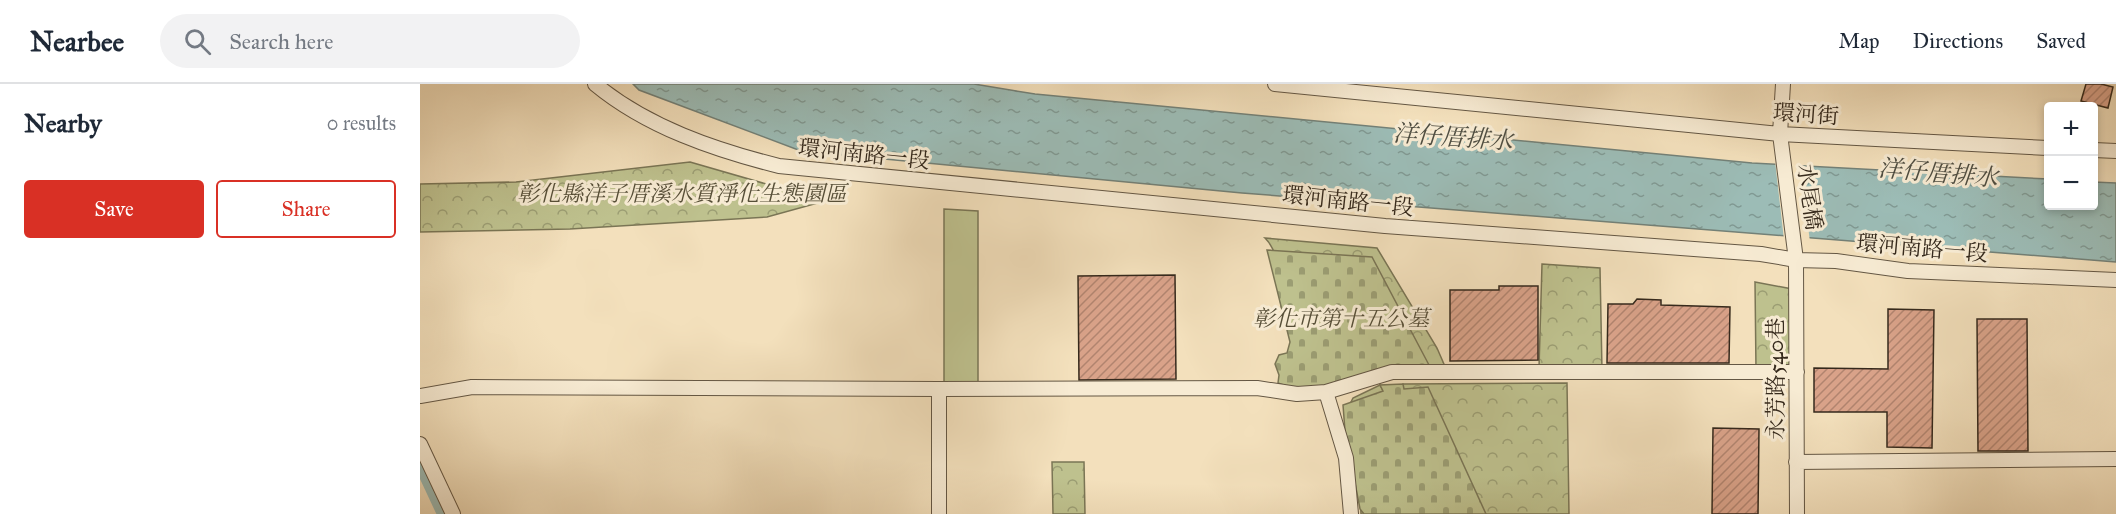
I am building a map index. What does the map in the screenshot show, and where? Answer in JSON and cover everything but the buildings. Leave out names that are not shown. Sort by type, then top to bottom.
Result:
[{"type":"street","name":"環河南路一段","points":[[595,84],[638,112],[672,130],[729,153],[779,166],[1385,226],[1761,254],[1796,260],[1836,261],[1908,271],[2116,280]]},
{"type":"street","name":"環河街","points":[[1275,84],[1780,134],[2044,148]]},
{"type":"street","name":"水尾橋","points":[[1783,84],[1780,134],[1796,245]]},
{"type":"street","points":[[2098,150],[2116,151]]},
{"type":"street","name":"永芳路540巷","points":[[1796,245],[1797,514]]},
{"type":"street","points":[[420,396],[472,387],[1257,388],[1297,394],[1326,392],[1392,372],[1797,372]]},
{"type":"street","points":[[939,389],[939,514]]},
{"type":"street","points":[[1326,392],[1346,458],[1351,514]]},
{"type":"street","points":[[420,444],[453,514]]},
{"type":"street","points":[[1796,462],[2116,459]]},
{"type":"green space","name":"彰化縣洋子厝溪水質淨化生態園區","points":[[690,162],[825,201],[767,217],[570,229],[420,232],[420,184],[516,182]]},
{"type":"green space","points":[[944,209],[978,211],[978,387],[944,387]]},
{"type":"green space","name":"彰化市第十五公墓","points":[[1265,238],[1377,248],[1437,348],[1447,371],[1401,373],[1315,304],[1282,310],[1277,262],[1271,245]]},
{"type":"green space","name":"彰化市第十五公墓","points":[[1267,250],[1372,257],[1429,365],[1399,368],[1308,394],[1278,383],[1279,375],[1275,364],[1279,355],[1287,353],[1290,342]]},
{"type":"green space","points":[[1542,264],[1600,268],[1602,370],[1539,368]]},
{"type":"green space","points":[[1755,282],[1792,289],[1796,367],[1756,370]]},
{"type":"green space","points":[[1567,383],[1569,514],[1361,514],[1360,484],[1346,412],[1353,398],[1380,385],[1394,411],[1405,408],[1403,384]]},
{"type":"green space","name":"彰化市第十五公墓","points":[[1403,384],[1404,389],[1428,387],[1486,514],[1364,514],[1360,509],[1345,431],[1343,405],[1383,391],[1380,385]]},
{"type":"green space","points":[[1052,462],[1084,462],[1085,514],[1053,514]]},
{"type":"water","name":"洋仔厝排水","points":[[633,84],[974,84],[1035,94],[1752,163],[2044,179],[2044,210],[2098,210],[2098,182],[2116,183],[2116,262],[1242,193],[801,151],[639,90]]},
{"type":"pier","points":[[1775,161],[1800,163],[1810,242],[1784,240]]},
{"type":"waterway","points":[[420,465],[443,514]]}]
